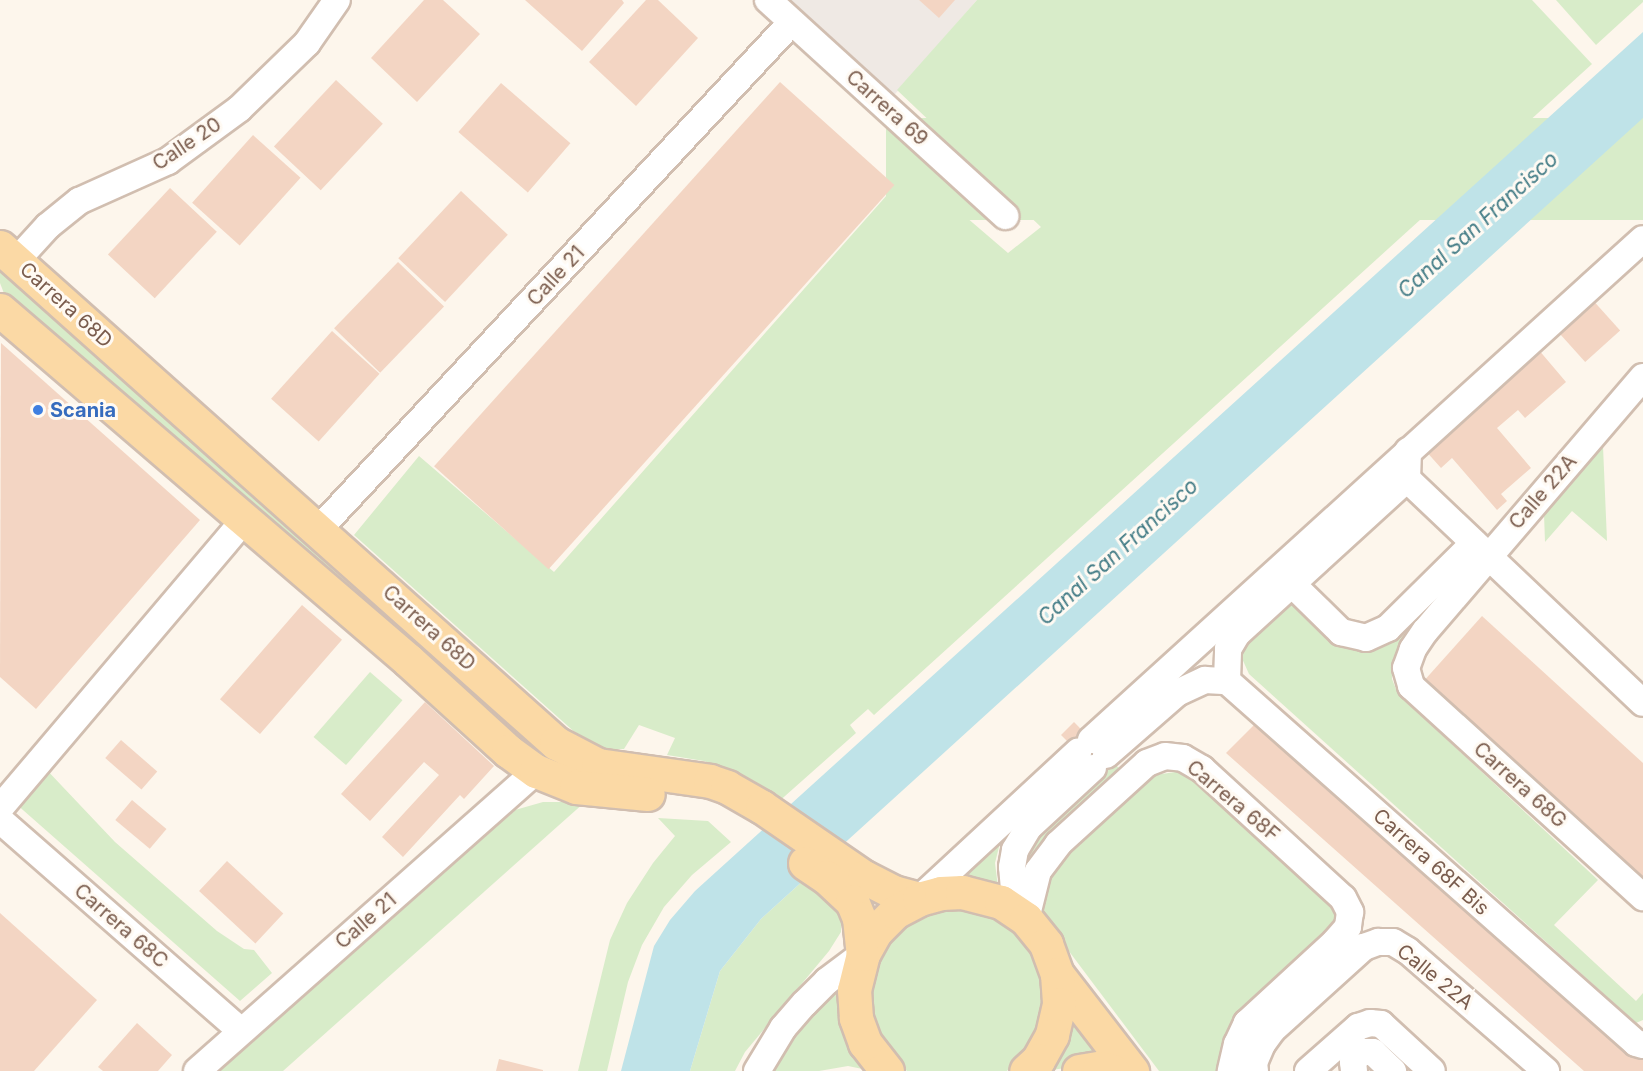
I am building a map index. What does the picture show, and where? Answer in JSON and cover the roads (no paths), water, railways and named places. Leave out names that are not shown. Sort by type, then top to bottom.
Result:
[{"type":"main road","name":"Carrera 68D","points":[[8,254],[319,529],[556,743],[598,765],[710,781],[727,787],[755,815],[832,868],[919,899]]},
{"type":"main road","name":"Carrera 68D","points":[[0,310],[408,660],[508,751],[536,771],[576,787],[700,800],[755,815]]},
{"type":"main road","name":"Carrera 68D","points":[[832,868],[857,908],[863,954]]},
{"type":"main road","points":[[887,1071],[865,1043],[856,1018],[854,990],[863,954],[876,931],[889,919],[919,899],[941,893],[979,895],[1001,902],[1026,919],[1046,944],[1058,974],[1132,1071]]},
{"type":"main road","points":[[1026,1071],[1038,1060],[1052,1035],[1059,1004],[1058,974]]},
{"type":"main road","points":[[1079,1071],[1099,1068],[1113,1071]]},
{"type":"street","name":"Calle 20","points":[[8,254],[79,201],[168,161],[239,109],[307,43],[337,0]]},
{"type":"street","name":"Carrera 69","points":[[768,0],[1005,216]]},
{"type":"street","name":"Calle 21","points":[[319,529],[792,22]]},
{"type":"street","points":[[919,899],[1092,754],[1408,451],[1643,239]]},
{"type":"street","name":"Calle 22A","points":[[1406,668],[1413,649],[1480,550],[1643,377]]},
{"type":"street","points":[[1026,919],[1014,890],[1012,867],[1015,850],[1029,827],[1092,754],[1177,693],[1205,680],[1227,681],[1228,649],[1237,634],[1407,479],[1408,451]]},
{"type":"street","points":[[1407,479],[1643,703]]},
{"type":"street","points":[[0,807],[245,519]]},
{"type":"street","points":[[1292,584],[1341,632],[1366,638],[1388,628],[1480,550]]},
{"type":"street","name":"Carrera 68G","points":[[1406,668],[1411,686],[1643,897]]},
{"type":"street","name":"Carrera 68F Bis","points":[[1227,681],[1639,1044]]},
{"type":"street","name":"Carrera 68F","points":[[1026,919],[1038,871],[1058,844],[1147,763],[1165,756],[1183,758],[1202,769],[1343,898],[1350,912],[1348,927],[1335,942],[1247,1023],[1237,1044],[1231,1071]]},
{"type":"street","name":"Calle 21","points":[[197,1071],[536,771]]},
{"type":"street","name":"Carrera 68C","points":[[0,820],[242,1031]]},
{"type":"street","name":"Calle 22A","points":[[1255,1071],[1254,1063],[1262,1044],[1272,1030],[1364,947],[1378,942],[1393,942],[1408,951],[1546,1071]]},
{"type":"street","points":[[757,1071],[783,1028],[805,1002],[827,981],[863,954]]},
{"type":"street","points":[[1308,1071],[1358,1028],[1370,1023],[1380,1024],[1432,1071]]},
{"type":"street","points":[[1353,1071],[1353,1062],[1360,1052],[1372,1052],[1393,1071]]},
{"type":"water","name":"Canal San Francisco","points":[[1643,32],[1643,118],[761,919],[720,971],[690,1071],[621,1071],[654,946],[670,920],[695,891]]},
{"type":"place","name":"Scania","points":[[38,410]]}]
